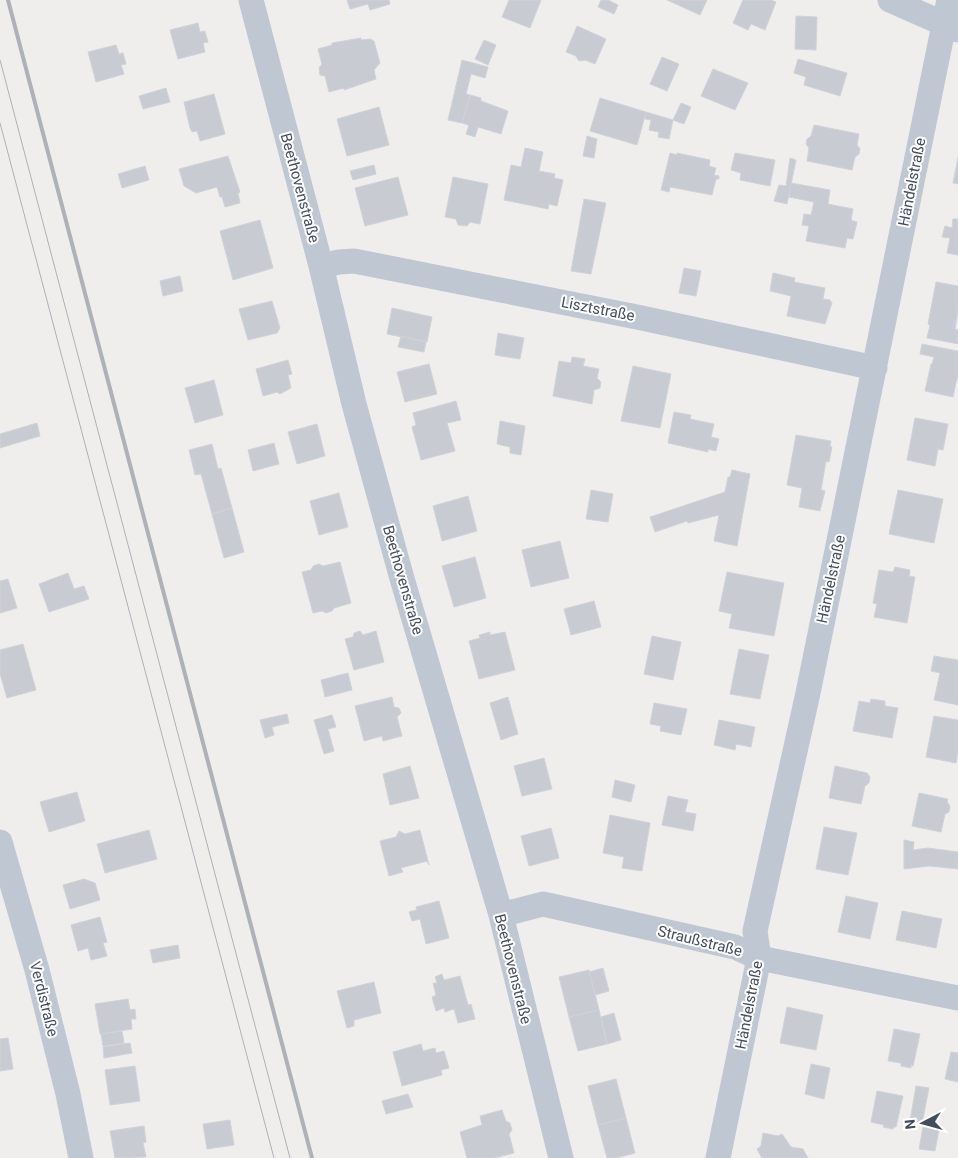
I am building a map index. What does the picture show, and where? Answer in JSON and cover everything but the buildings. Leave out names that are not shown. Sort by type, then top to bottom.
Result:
[{"type":"street","name":"Beethovenstraße","points":[[251,0],[321,266],[354,404],[401,575],[501,915],[561,1158]]},
{"type":"street","points":[[890,0],[951,27]]},
{"type":"street","name":"Händelstraße","points":[[718,1158],[759,958],[755,931],[801,727],[875,368],[951,27],[949,0]]},
{"type":"street","name":"Lisztstraße","points":[[321,266],[354,261],[637,316],[875,368]]},
{"type":"street","name":"Verdistraße","points":[[0,842],[38,970],[81,1158]]},
{"type":"street","name":"Straußstraße","points":[[501,915],[543,904],[735,947],[759,958],[958,998]]},
{"type":"tram line","points":[[0,60],[290,1158]]},
{"type":"tram line","points":[[0,123],[274,1158]]},
{"type":"railway","points":[[8,0],[312,1158]]}]
